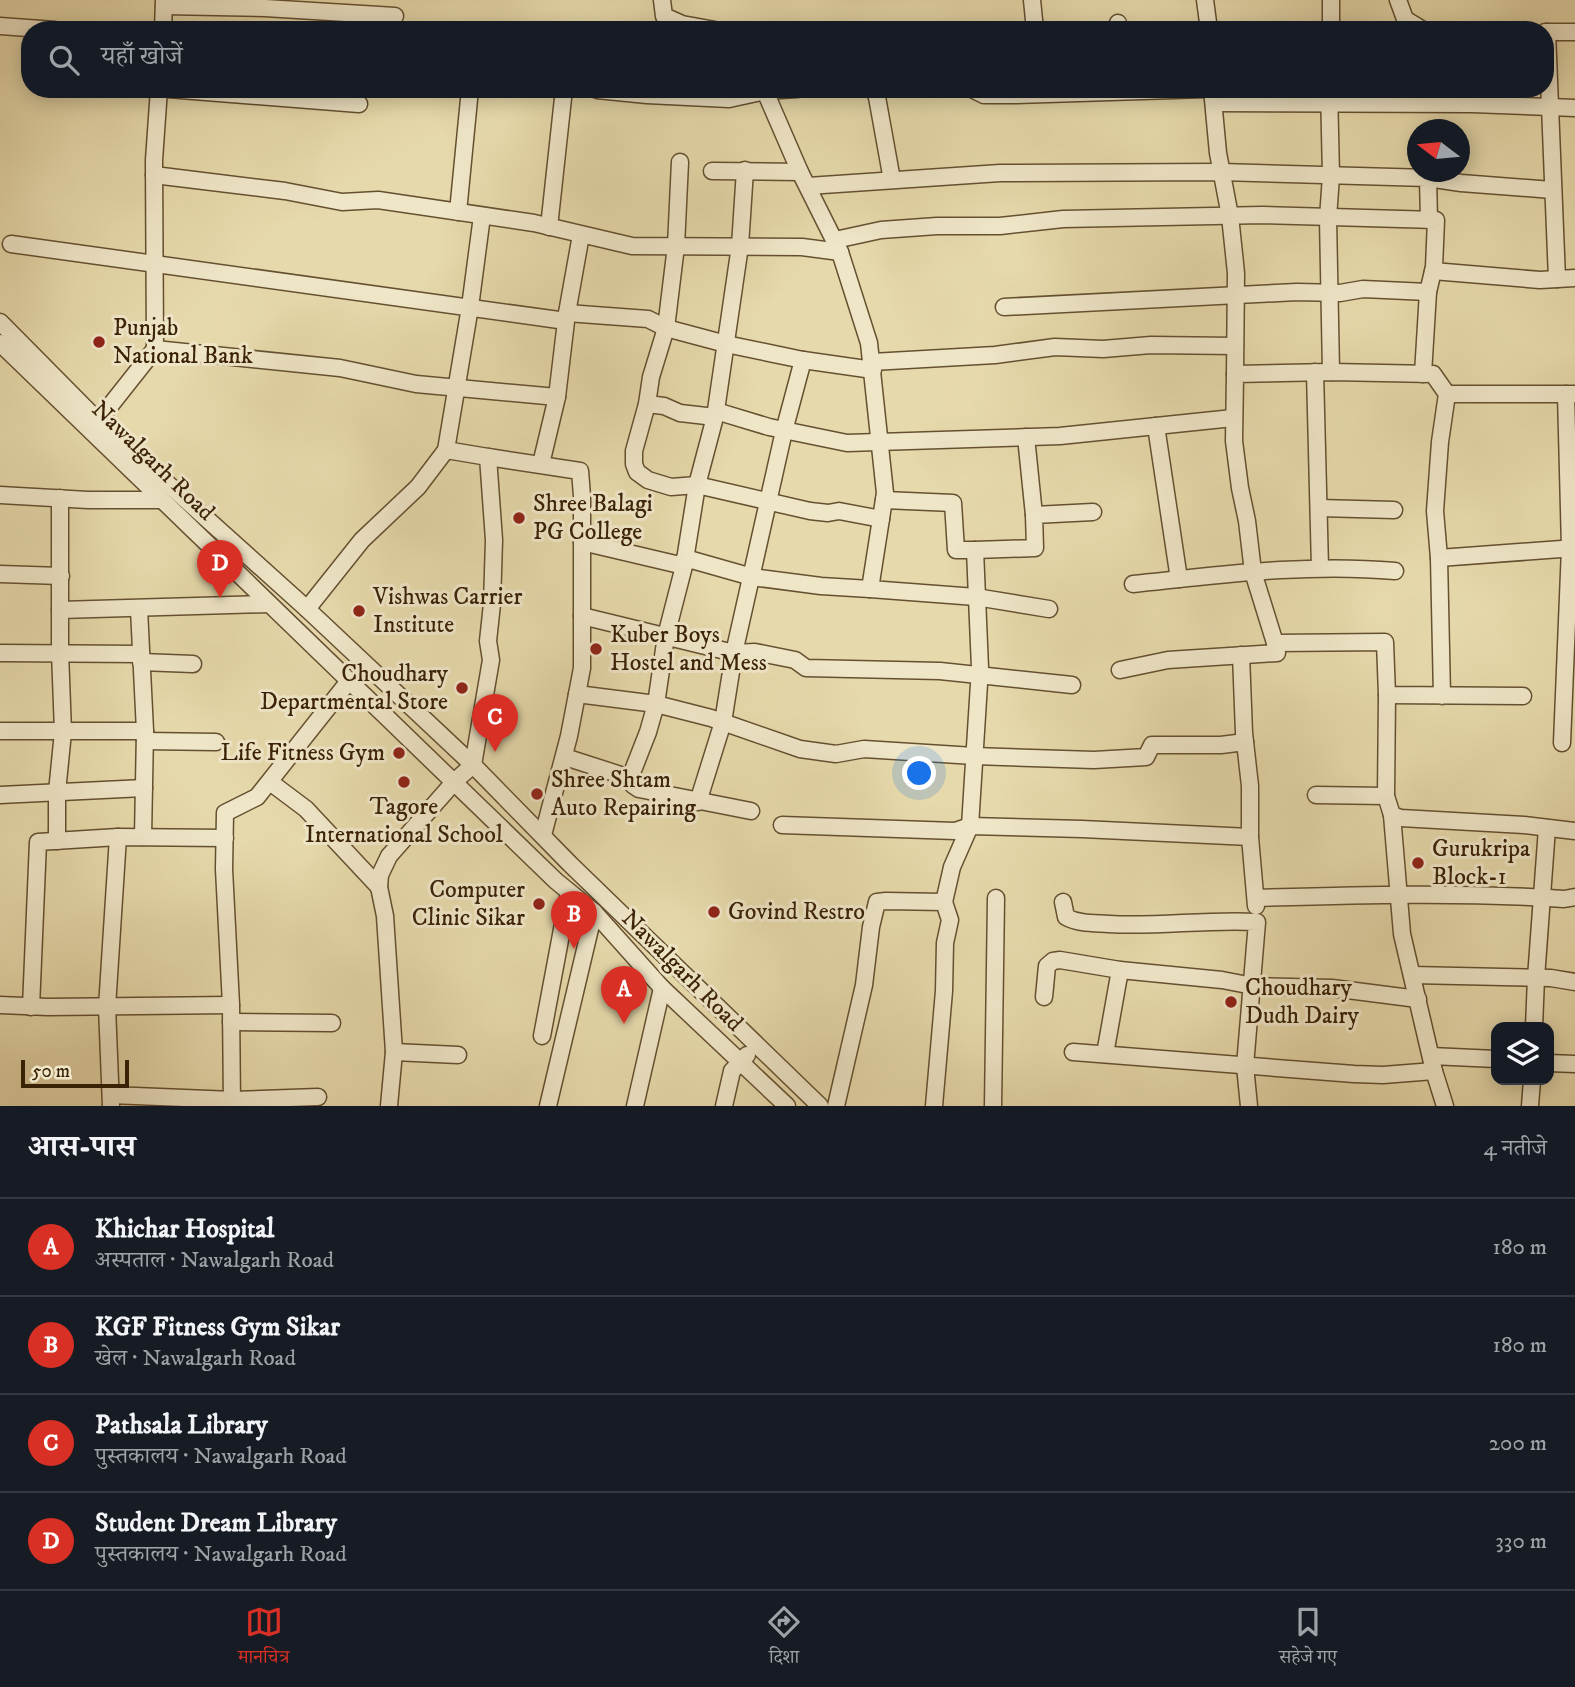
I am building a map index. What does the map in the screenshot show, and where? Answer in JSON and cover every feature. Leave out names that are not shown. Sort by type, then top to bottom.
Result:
[{"type":"street","points":[[662,0],[664,16],[675,21]]},
{"type":"street","points":[[1032,0],[1034,21]]},
{"type":"street","points":[[1205,0],[1208,21]]},
{"type":"street","points":[[1331,0],[1331,21]]},
{"type":"street","points":[[1398,0],[1408,21]]},
{"type":"street","points":[[163,21],[164,3],[396,16]]},
{"type":"street","points":[[0,26],[21,28]]},
{"type":"street","points":[[1554,32],[1575,32]]},
{"type":"street","points":[[98,421],[155,349],[154,176],[158,98]]},
{"type":"street","points":[[282,98],[359,104]]},
{"type":"street","points":[[458,212],[469,98]]},
{"type":"street","points":[[549,227],[563,98]]},
{"type":"street","points":[[708,98],[733,98]]},
{"type":"street","points":[[769,98],[804,179],[838,246],[869,342],[881,444],[884,500],[870,589]]},
{"type":"street","points":[[877,98],[892,180]]},
{"type":"street","points":[[1120,670],[1168,660],[1277,653],[1253,572],[1240,488],[1233,418],[1236,273],[1212,98]]},
{"type":"street","points":[[1320,568],[1323,372],[1329,293],[1329,98]]},
{"type":"street","points":[[1485,98],[1575,108]]},
{"type":"street","points":[[1549,98],[1557,279]]},
{"type":"street","points":[[680,162],[676,246],[666,328],[634,451],[637,472],[648,480],[671,487],[697,485],[810,511],[839,511],[881,519]]},
{"type":"street","points":[[745,170],[740,246],[716,414],[697,485],[685,562],[666,636],[656,704],[630,778],[633,785],[639,789],[751,811]]},
{"type":"street","points":[[712,172],[745,170],[804,179],[892,180],[1000,173],[1221,172],[1407,178]]},
{"type":"street","points":[[154,176],[285,191],[342,202],[378,200],[549,227],[632,246],[838,246],[881,230],[937,226],[1000,226],[1063,219],[1230,216],[1436,220],[1423,374]]},
{"type":"street","points":[[1428,182],[1429,220]]},
{"type":"street","points":[[1454,182],[1552,190]]},
{"type":"street","points":[[307,609],[362,540],[418,486],[446,450],[482,216]]},
{"type":"street","points":[[541,464],[557,397],[581,234]]},
{"type":"street","points":[[11,244],[470,307],[567,317],[648,319],[666,328],[726,344],[803,360],[872,366],[1055,347],[1103,349],[1151,345],[1236,346]]},
{"type":"street","points":[[1433,271],[1540,280],[1575,278]]},
{"type":"street","points":[[1004,307],[1297,292],[1329,293],[1363,289],[1428,292]]},
{"type":"street","points":[[0,321],[98,421],[307,609],[473,765],[820,1106]]},
{"type":"street","name":"Nawalgarh Road","points":[[0,343],[268,604],[569,892],[594,912],[662,988],[788,1106]]},
{"type":"street","points":[[155,349],[340,368],[416,384],[557,397]]},
{"type":"street","points":[[698,802],[723,722],[734,653],[784,431],[803,360]]},
{"type":"street","points":[[1235,374],[1433,374],[1447,394],[1435,511],[1439,558],[1442,696]]},
{"type":"street","points":[[1447,394],[1571,394],[1573,548],[1562,743]]},
{"type":"street","points":[[647,404],[664,406],[680,413],[716,414],[847,443],[881,444],[1026,438],[1233,418]]},
{"type":"street","points":[[1156,426],[1179,579]]},
{"type":"street","points":[[884,500],[953,503],[956,550],[1035,548],[1026,438]]},
{"type":"street","points":[[446,450],[580,471],[582,668],[565,757],[543,835]]},
{"type":"street","points":[[389,1106],[394,1052],[385,916],[379,887],[382,868],[390,856],[455,781],[473,765],[491,660],[488,641],[494,540],[488,457]]},
{"type":"street","points":[[0,495],[161,500]]},
{"type":"street","points":[[57,841],[63,732],[60,498]]},
{"type":"street","points":[[1319,508],[1394,510]]},
{"type":"street","points":[[1034,515],[1093,512]]},
{"type":"street","points":[[582,542],[752,577],[821,586],[975,597],[1049,610]]},
{"type":"street","points":[[1439,558],[1573,548]]},
{"type":"street","points":[[934,1106],[944,991],[945,943],[950,920],[944,902],[953,867],[970,827],[979,675],[975,550]]},
{"type":"street","points":[[1133,583],[1320,568],[1395,571]]},
{"type":"street","points":[[0,574],[61,576]]},
{"type":"street","points":[[60,610],[268,604]]},
{"type":"street","points":[[139,609],[145,736],[143,837]]},
{"type":"street","points":[[582,616],[734,653],[755,652],[795,660],[806,668],[940,671],[1072,685]]},
{"type":"street","points":[[1275,643],[1385,642],[1386,796],[1392,815],[1402,934],[1445,1106]]},
{"type":"street","points":[[0,653],[60,652],[192,664]]},
{"type":"street","points":[[1241,655],[1245,742],[1251,786],[1250,837],[1257,922],[1245,1066],[1249,1106]]},
{"type":"street","points":[[232,1103],[224,869],[225,813],[257,797],[349,681]]},
{"type":"street","points":[[577,694],[656,704],[723,722],[800,749],[836,754],[864,750],[1094,760],[1146,757],[1152,745],[1221,745],[1245,742]]},
{"type":"street","points":[[1387,695],[1523,696]]},
{"type":"street","points":[[0,731],[145,736],[216,742]]},
{"type":"street","points":[[565,757],[630,778]]},
{"type":"street","points":[[270,782],[306,809],[379,887]]},
{"type":"street","points":[[0,795],[144,788]]},
{"type":"street","points":[[1315,795],[1386,796]]},
{"type":"street","points":[[1392,815],[1412,819],[1575,831]]},
{"type":"street","points":[[782,825],[955,831],[970,827],[1082,829],[1250,837]]},
{"type":"street","points":[[1534,1022],[1547,828]]},
{"type":"street","points":[[31,1007],[38,842],[118,837],[225,838]]},
{"type":"street","points":[[118,837],[107,1007],[111,1100],[232,1103],[318,1097]]},
{"type":"street","points":[[541,1036],[569,892]]},
{"type":"street","points":[[1256,898],[1474,893],[1575,897]]},
{"type":"street","points":[[993,1106],[996,898]]},
{"type":"street","points":[[836,1106],[864,985],[877,902],[944,902]]},
{"type":"street","points":[[1063,902],[1066,917],[1080,922],[1138,926],[1227,920],[1257,922]]},
{"type":"street","points":[[548,1106],[594,912]]},
{"type":"street","points":[[1044,996],[1047,966],[1053,961],[1178,974],[1253,986],[1332,988],[1418,999]]},
{"type":"street","points":[[1105,1054],[1120,970]]},
{"type":"street","points":[[1412,975],[1535,978],[1575,982]]},
{"type":"street","points":[[635,1106],[662,988]]},
{"type":"street","points":[[0,1005],[107,1007],[332,1023]]},
{"type":"street","points":[[724,1106],[732,1071],[757,1046]]},
{"type":"street","points":[[394,1052],[458,1055]]},
{"type":"street","points":[[1073,1052],[1383,1075],[1433,1063],[1491,1059]]},
{"type":"street","points":[[1554,1063],[1575,1064]]},
{"type":"street","points":[[1530,1106],[1532,1085]]},
{"type":"place","name":"Punjab National Bank","points":[[99,342]]},
{"type":"place","name":"Shree Balagi PG College","points":[[519,518]]},
{"type":"place","name":"Student Dream Library","points":[[220,598]]},
{"type":"place","name":"Vishwas Carrier Institute","points":[[359,611]]},
{"type":"place","name":"Kuber Boys Hostel and Mess","points":[[596,649]]},
{"type":"place","name":"Choudhary Departmental Store","points":[[462,688]]},
{"type":"place","name":"Pathsala Library","points":[[495,752]]},
{"type":"place","name":"Life Fitness Gym","points":[[399,753]]},
{"type":"place","name":"Tagore International School","points":[[404,782]]},
{"type":"place","name":"Shree Shtam Auto Repairing","points":[[537,794]]},
{"type":"place","name":"Gurukripa Block-1","points":[[1418,863]]},
{"type":"place","name":"Computer Clinic Sikar","points":[[539,904]]},
{"type":"place","name":"Govind Restro","points":[[714,912]]},
{"type":"place","name":"KGF Fitness Gym Sikar","points":[[574,949]]},
{"type":"place","name":"Choudhary Dudh Dairy","points":[[1231,1002]]},
{"type":"place","name":"Khichar Hospital","points":[[624,1024]]}]
